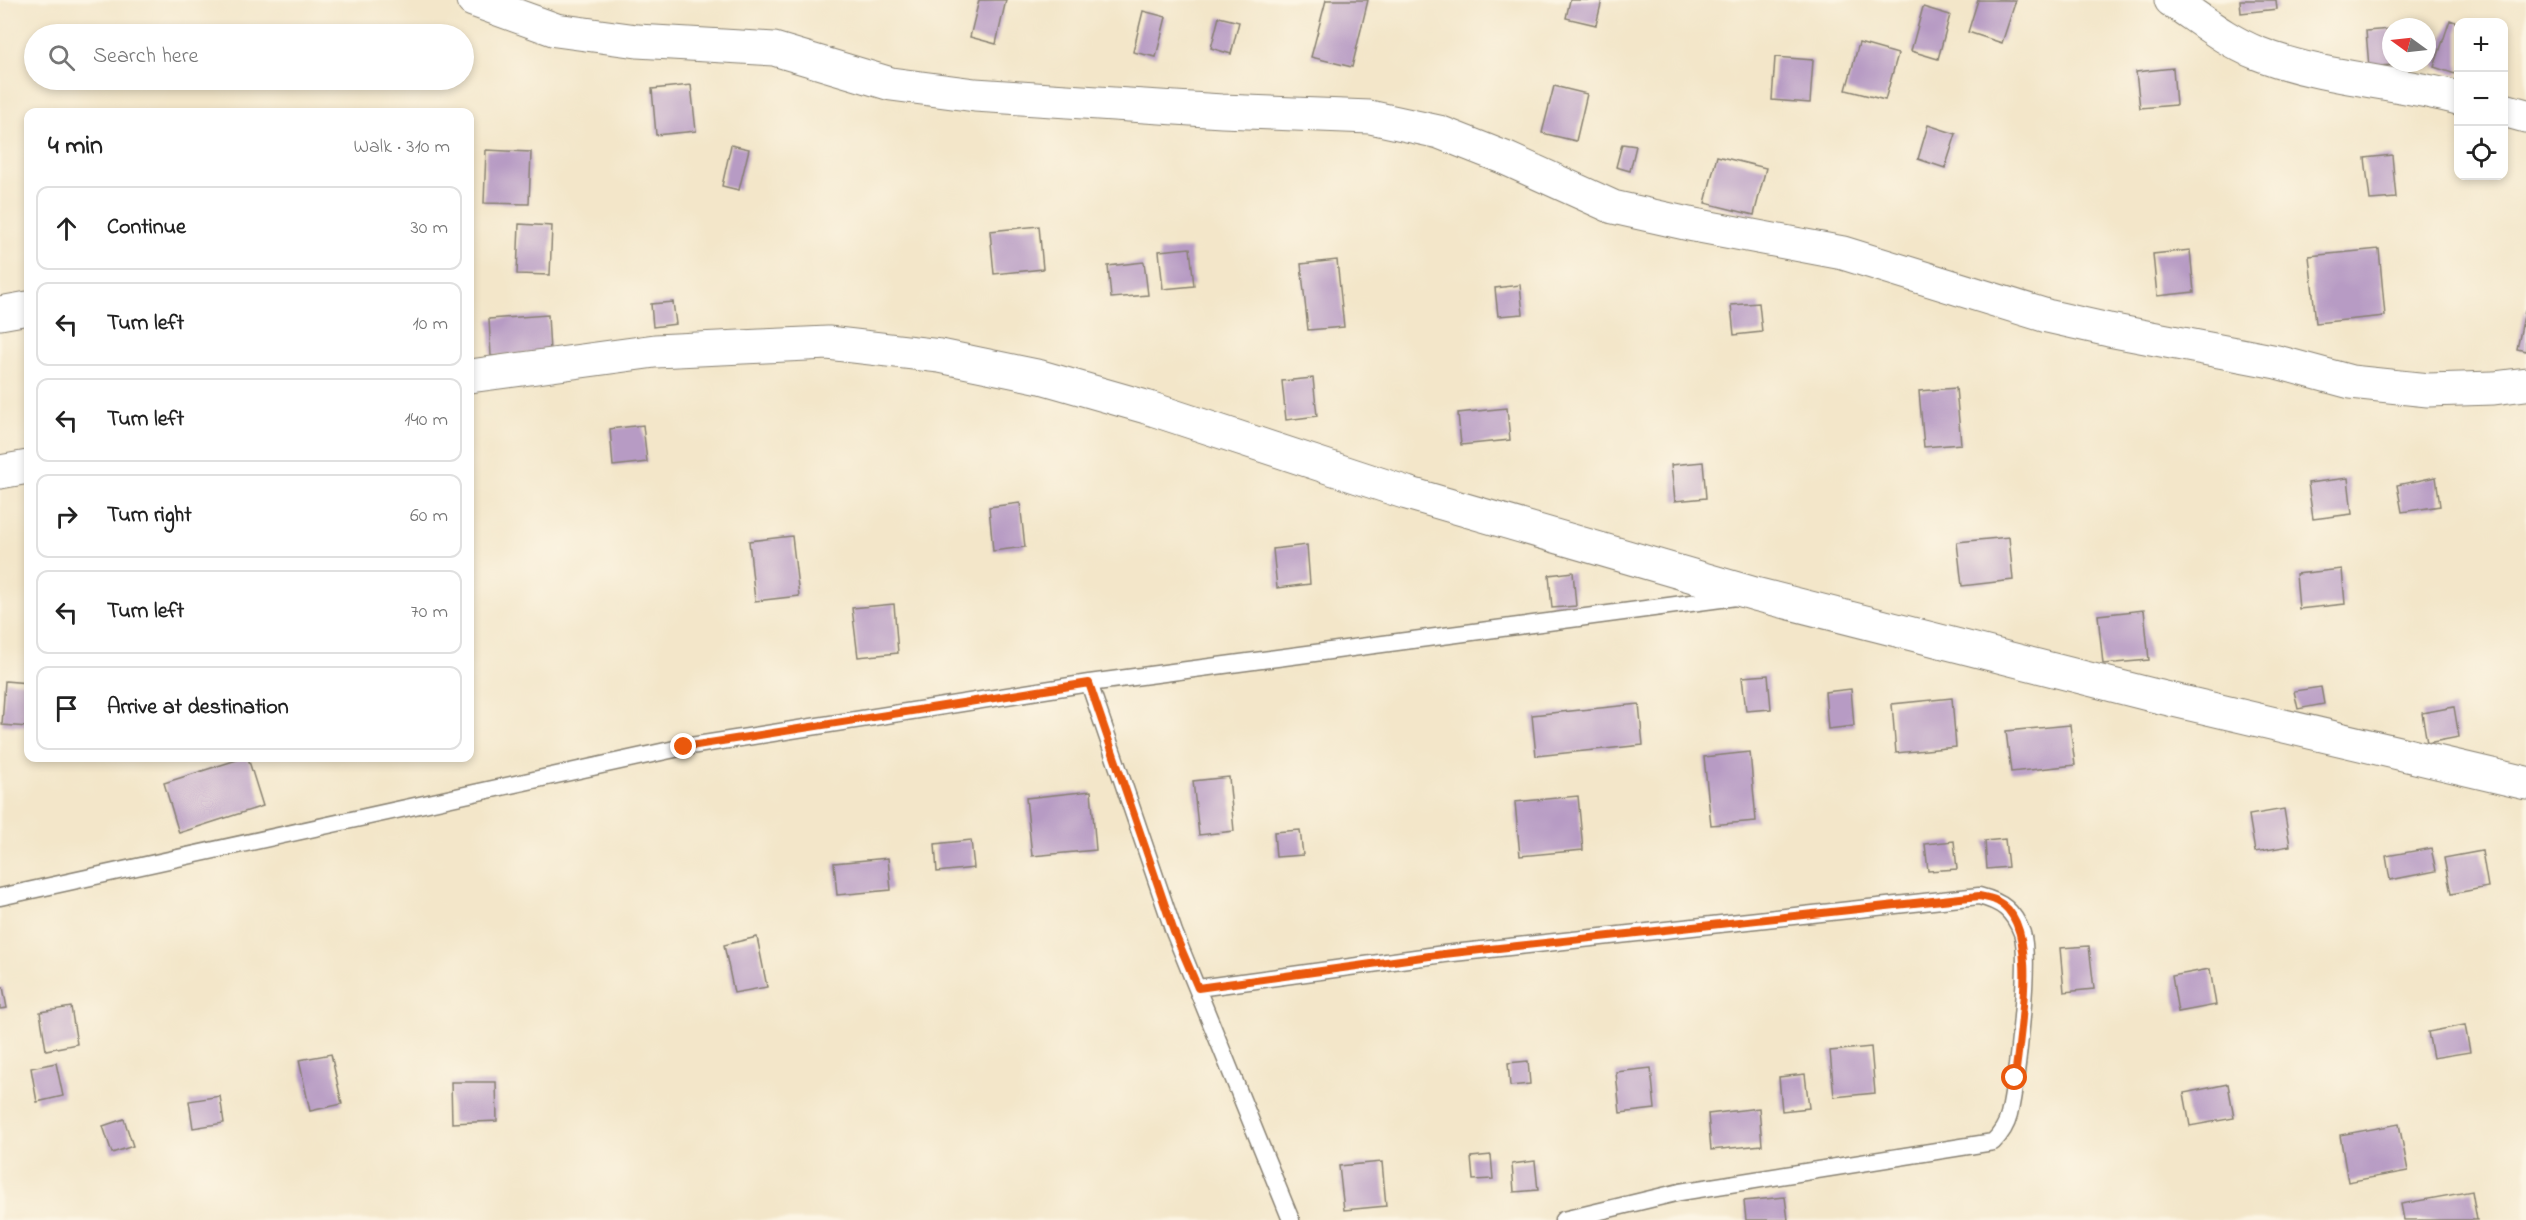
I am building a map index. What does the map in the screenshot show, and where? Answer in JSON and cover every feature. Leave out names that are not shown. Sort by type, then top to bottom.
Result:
[{"type":"street","points":[[473,0],[556,30],[637,41],[774,49],[891,84],[964,94],[1222,111],[1370,117],[1440,132],[1505,158],[1613,207],[1843,253],[2047,316],[2277,362],[2351,382],[2428,390],[2494,388],[2526,384]]},
{"type":"street","points":[[2171,0],[2222,37],[2258,53],[2300,66],[2454,97]]},
{"type":"street","points":[[2508,111],[2526,116]]},
{"type":"street","points":[[0,313],[24,309]]},
{"type":"street","points":[[474,375],[655,351],[816,344],[940,356],[1041,377],[1083,389],[1407,493],[1755,594],[2148,694],[2526,783]]},
{"type":"street","points":[[0,472],[24,468]]},
{"type":"lane","points":[[0,897],[684,747],[1089,683],[1755,594]]},
{"type":"lane","points":[[1089,683],[1174,932],[1291,1220]]},
{"type":"lane","points":[[1198,988],[1424,957],[1979,896],[1999,901],[2012,915],[2022,934],[2026,960],[2015,1078],[2009,1116],[2004,1131],[1993,1142],[1680,1192],[1563,1220]]},
{"type":"building","points":[[979,0],[1006,0],[996,44],[970,37]]},
{"type":"building","points":[[1326,0],[1368,0],[1352,67],[1311,57]]},
{"type":"building","points":[[1570,0],[1602,0],[1596,25],[1566,18]]},
{"type":"building","points":[[1978,0],[2016,0],[2002,43],[1968,32]]},
{"type":"building","points":[[2240,0],[2276,0],[2277,9],[2241,13]]},
{"type":"building","points":[[1923,7],[1950,15],[1938,59],[1911,51]]},
{"type":"building","points":[[1143,11],[1166,17],[1156,57],[1133,52]]},
{"type":"building","points":[[1219,17],[1239,22],[1231,54],[1211,48]]},
{"type":"building","points":[[2450,20],[2454,22],[2454,74],[2436,68],[2436,61]]},
{"type":"building","points":[[2382,30],[2382,66],[2369,67],[2366,31]]},
{"type":"building","points":[[1859,43],[1898,54],[1885,100],[1846,90]]},
{"type":"building","points":[[1775,57],[1813,60],[1810,103],[1772,100]]},
{"type":"building","points":[[2173,68],[2176,105],[2140,108],[2136,72]]},
{"type":"building","points":[[691,85],[696,131],[656,135],[652,89]]},
{"type":"building","points":[[1554,86],[1587,94],[1576,141],[1542,133]]},
{"type":"building","points":[[1928,125],[1956,134],[1945,168],[1918,159]]},
{"type":"building","points":[[1622,144],[1636,146],[1630,171],[1616,167]]},
{"type":"building","points":[[731,145],[749,149],[739,190],[722,186]]},
{"type":"building","points":[[486,150],[531,152],[529,204],[484,203]]},
{"type":"building","points":[[2392,155],[2396,198],[2370,200],[2365,158]]},
{"type":"building","points":[[1717,156],[1766,168],[1754,215],[1705,203]]},
{"type":"building","points":[[519,224],[552,226],[550,275],[517,274]]},
{"type":"building","points":[[1039,226],[1043,269],[994,274],[990,231]]},
{"type":"building","points":[[1190,248],[1194,286],[1163,289],[1159,251]]},
{"type":"building","points":[[2379,249],[2385,316],[2316,323],[2309,256]]},
{"type":"building","points":[[2190,250],[2194,292],[2157,296],[2153,254]]},
{"type":"building","points":[[1337,260],[1344,327],[1308,330],[1301,264]]},
{"type":"building","points":[[1144,262],[1148,295],[1111,298],[1108,266]]},
{"type":"building","points":[[1520,285],[1523,314],[1498,316],[1495,288]]},
{"type":"building","points":[[673,302],[676,324],[653,327],[651,304]]},
{"type":"building","points":[[1759,303],[1762,332],[1734,335],[1731,305]]},
{"type":"building","points":[[2526,311],[2526,351],[2517,349]]},
{"type":"building","points":[[548,315],[550,352],[491,356],[489,319]]},
{"type":"building","points":[[1313,378],[1317,416],[1286,420],[1282,381]]},
{"type":"building","points":[[1956,388],[1961,444],[1924,447],[1919,391]]},
{"type":"building","points":[[1507,408],[1510,440],[1461,445],[1458,413]]},
{"type":"building","points":[[643,425],[647,462],[613,466],[610,429]]},
{"type":"building","points":[[1703,462],[1706,498],[1675,501],[1671,465]]},
{"type":"building","points":[[2436,477],[2440,506],[2402,512],[2397,485]]},
{"type":"building","points":[[2348,478],[2352,514],[2313,519],[2308,483]]},
{"type":"building","points":[[1020,503],[1025,547],[993,551],[989,507]]},
{"type":"building","points":[[792,536],[799,596],[755,601],[749,541]]},
{"type":"building","points":[[2009,537],[2013,580],[1962,586],[1957,542]]},
{"type":"building","points":[[1307,545],[1310,584],[1277,588],[1273,549]]},
{"type":"building","points":[[2342,569],[2345,604],[2299,609],[2296,574]]},
{"type":"building","points":[[1573,572],[1576,606],[1552,608],[1549,575]]},
{"type":"building","points":[[894,604],[898,653],[858,657],[852,608]]},
{"type":"building","points":[[2144,610],[2149,660],[2103,664],[2098,615]]},
{"type":"building","points":[[1768,675],[1771,709],[1746,711],[1742,677]]},
{"type":"building","points":[[5,681],[24,683],[24,727],[2,725]]},
{"type":"building","points":[[2321,687],[2324,704],[2298,709],[2294,691]]},
{"type":"building","points":[[1851,689],[1854,726],[1828,729],[1825,692]]},
{"type":"building","points":[[1952,698],[1956,747],[1896,753],[1892,704]]},
{"type":"building","points":[[1639,704],[1643,745],[1536,756],[1532,715]]},
{"type":"building","points":[[2454,707],[2459,737],[2427,743],[2422,713]]},
{"type":"building","points":[[2070,725],[2075,765],[2011,772],[2006,731]]},
{"type":"building","points":[[1750,752],[1756,821],[1711,825],[1704,757]]},
{"type":"building","points":[[230,762],[249,762],[263,806],[179,833],[164,783]]},
{"type":"building","points":[[1229,777],[1234,831],[1199,835],[1193,781]]},
{"type":"building","points":[[1091,791],[1096,850],[1032,856],[1026,798]]},
{"type":"building","points":[[1578,796],[1583,850],[1520,856],[1515,802]]},
{"type":"building","points":[[2284,809],[2290,846],[2255,852],[2249,815]]},
{"type":"building","points":[[1300,830],[1303,855],[1276,857],[1274,832]]},
{"type":"building","points":[[2005,839],[2008,867],[1987,869],[1985,841]]},
{"type":"building","points":[[971,840],[974,868],[937,872],[935,844]]},
{"type":"building","points":[[1954,841],[1957,869],[1928,871],[1925,844]]},
{"type":"building","points":[[2431,848],[2436,871],[2390,880],[2386,856]]},
{"type":"building","points":[[2482,851],[2488,887],[2451,894],[2444,858]]},
{"type":"building","points":[[888,858],[891,890],[837,895],[834,863]]},
{"type":"building","points":[[757,937],[767,987],[734,993],[724,945]]},
{"type":"building","points":[[2089,946],[2094,989],[2064,992],[2060,948]]},
{"type":"building","points":[[2210,969],[2216,1005],[2178,1012],[2172,976]]},
{"type":"building","points":[[0,987],[3,987],[7,1008],[0,1009]]},
{"type":"building","points":[[71,1007],[77,1044],[46,1050],[40,1012]]},
{"type":"building","points":[[2465,1025],[2470,1052],[2433,1058],[2428,1032]]},
{"type":"building","points":[[1871,1047],[1875,1093],[1834,1097],[1830,1051]]},
{"type":"building","points":[[331,1054],[342,1104],[310,1111],[299,1060]]},
{"type":"building","points":[[1528,1061],[1530,1084],[1510,1086],[1508,1063]]},
{"type":"building","points":[[56,1063],[63,1096],[37,1102],[31,1068]]},
{"type":"building","points":[[1651,1068],[1655,1109],[1620,1113],[1616,1072]]},
{"type":"building","points":[[1805,1074],[1809,1108],[1782,1111],[1779,1077]]},
{"type":"building","points":[[451,1082],[496,1082],[497,1121],[452,1123]]},
{"type":"building","points":[[2228,1084],[2234,1118],[2190,1126],[2184,1093]]},
{"type":"building","points":[[220,1096],[224,1123],[193,1128],[189,1101]]},
{"type":"building","points":[[1759,1108],[1762,1145],[1711,1150],[1708,1114]]},
{"type":"building","points":[[124,1119],[133,1146],[112,1153],[103,1126]]},
{"type":"building","points":[[2399,1124],[2408,1171],[2348,1182],[2340,1135]]},
{"type":"building","points":[[1491,1155],[1493,1179],[1473,1180],[1471,1157]]},
{"type":"building","points":[[1535,1161],[1538,1190],[1514,1192],[1512,1164]]},
{"type":"building","points":[[1382,1162],[1386,1206],[1344,1210],[1339,1166]]},
{"type":"building","points":[[2472,1191],[2477,1220],[2404,1220],[2401,1204]]},
{"type":"building","points":[[1785,1197],[1788,1220],[1746,1220],[1744,1201]]},
{"type":"route","points":[[684,747],[1089,683],[1174,932],[1198,988],[1444,954],[1979,896],[1999,901],[2012,915],[2022,934],[2026,960],[2015,1078]]}]
